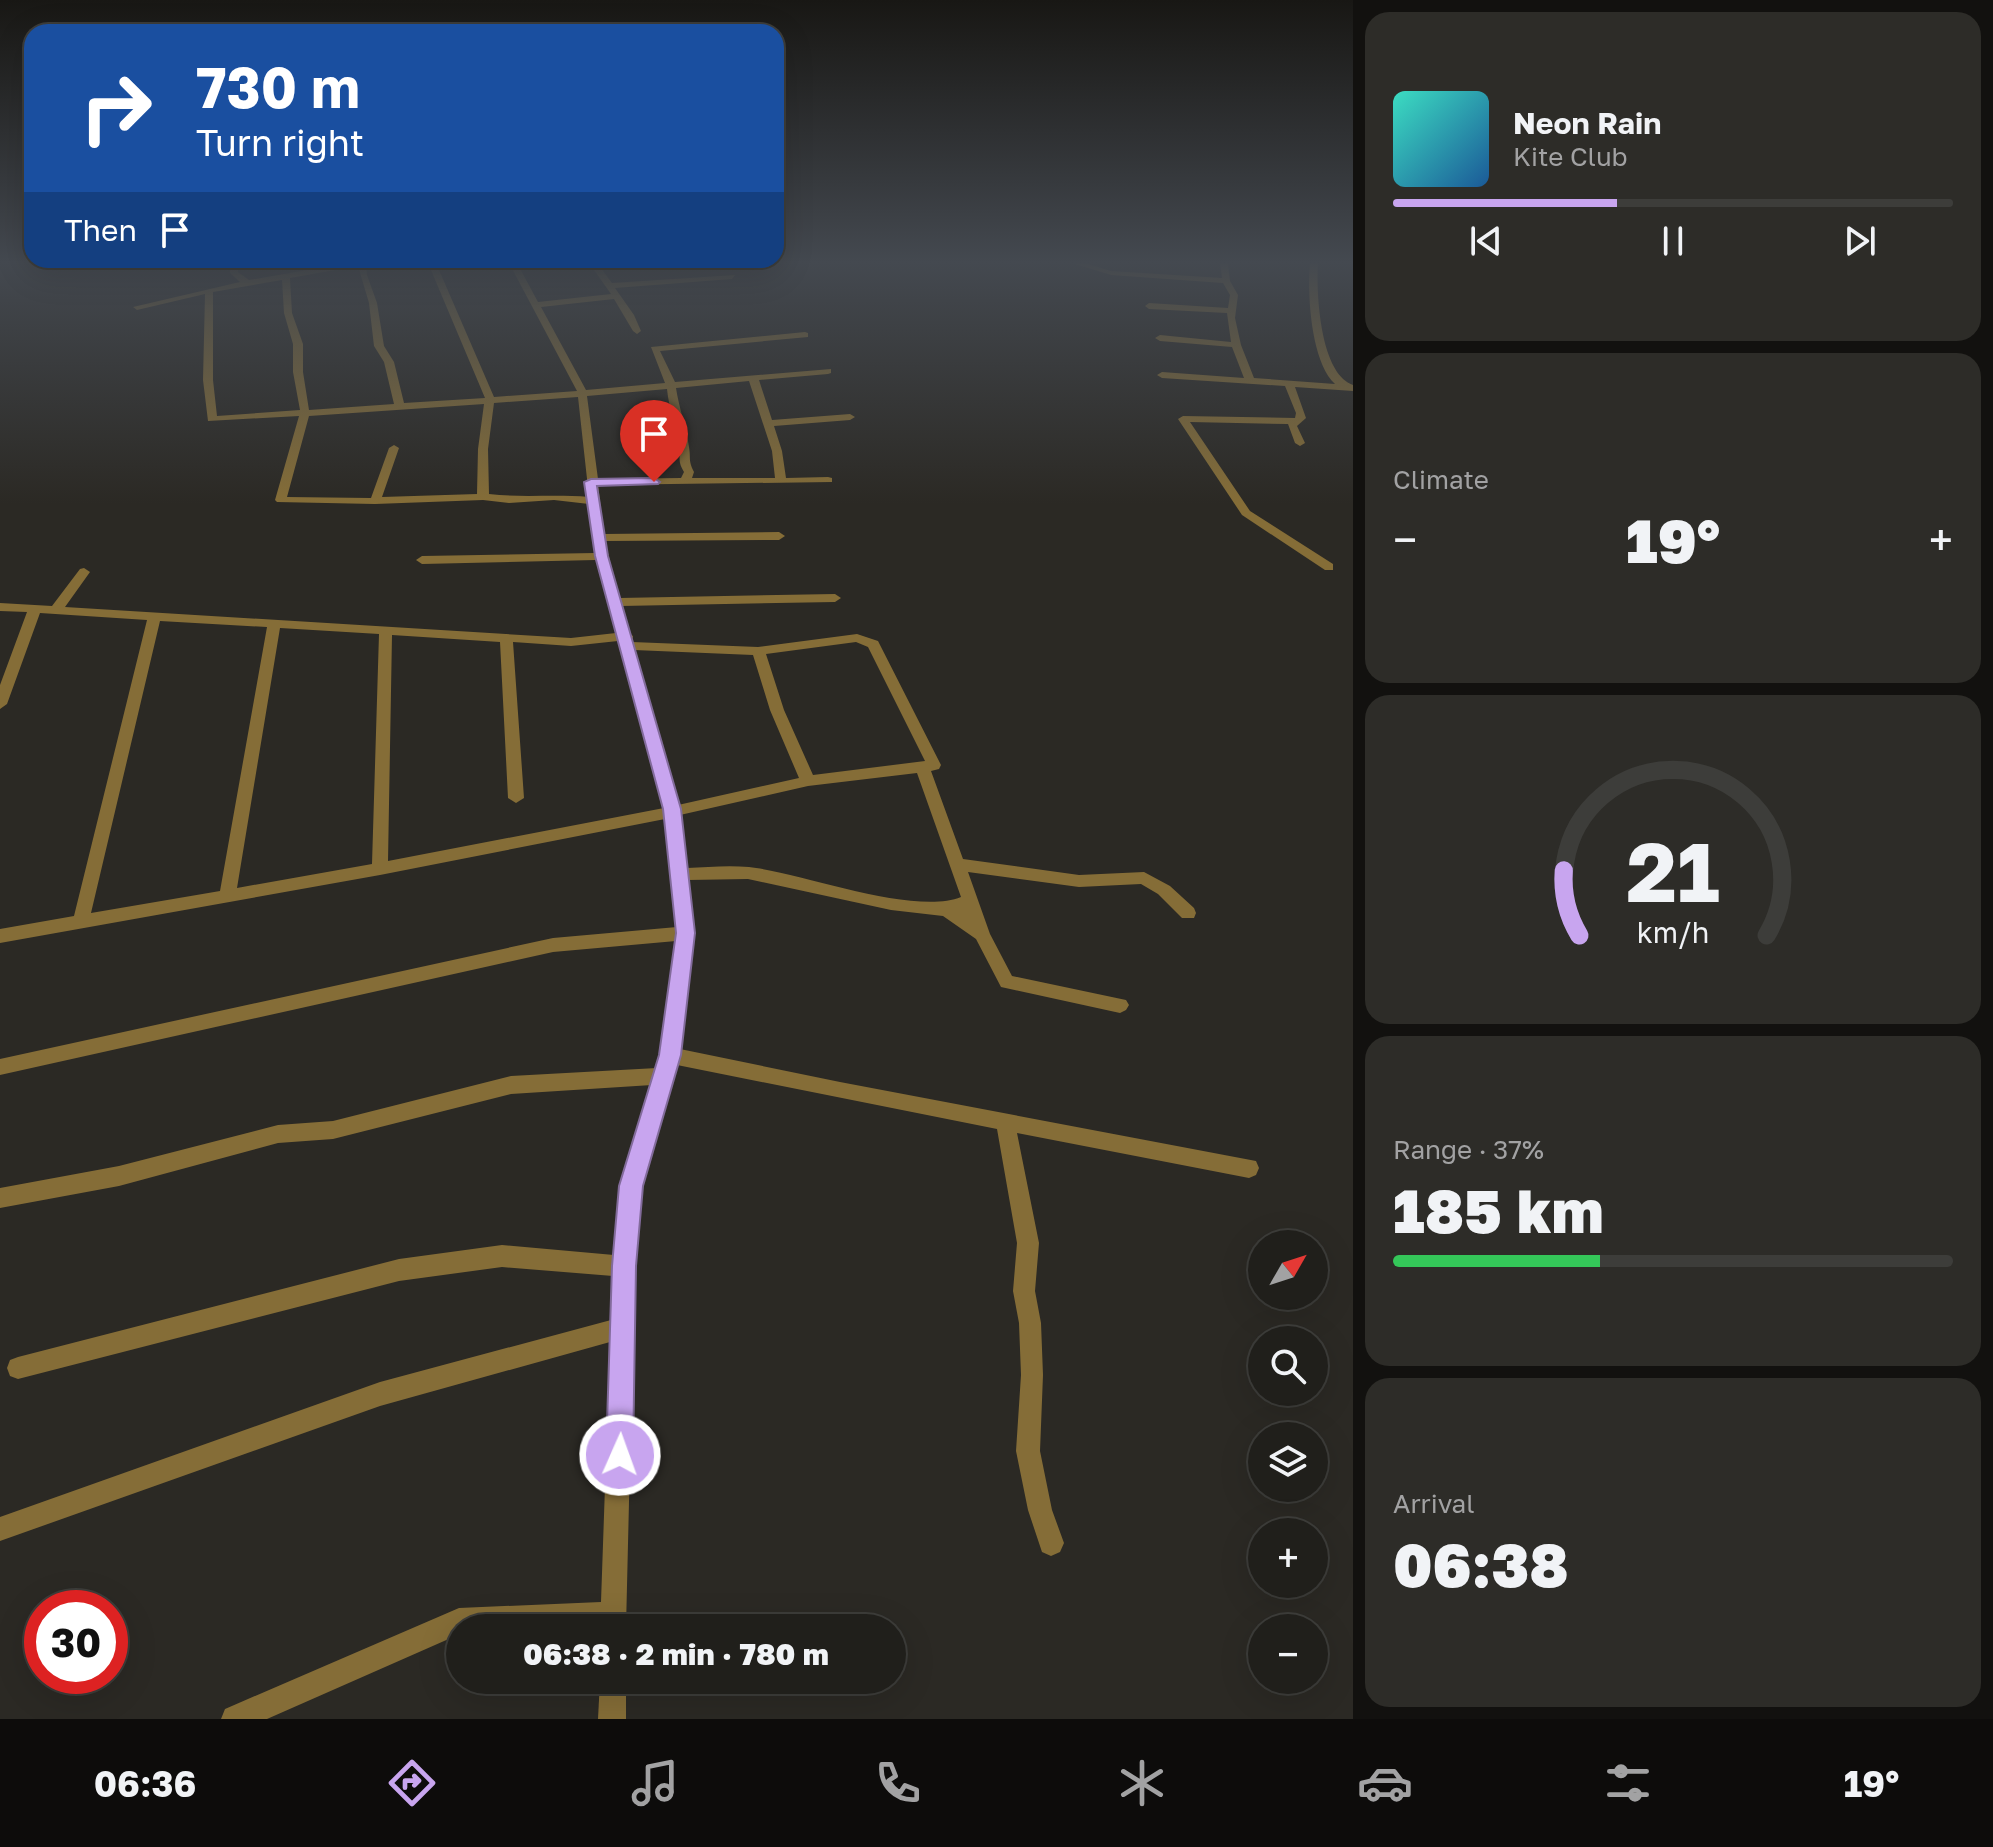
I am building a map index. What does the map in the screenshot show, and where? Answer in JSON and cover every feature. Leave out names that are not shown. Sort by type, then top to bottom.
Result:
[{"type":"street","points":[[208,343],[212,419],[400,407],[828,371]]},
{"type":"street","points":[[298,343],[298,372],[305,413],[281,500],[483,497],[509,500],[554,497],[593,501]]},
{"type":"street","points":[[379,343],[389,362],[400,407]]},
{"type":"street","points":[[466,343],[490,399],[483,449],[483,497]]},
{"type":"street","points":[[556,343],[582,392],[601,556],[672,809],[686,933],[670,1055],[631,1186],[624,1266],[625,1327],[614,1614]]},
{"type":"street","points":[[685,482],[689,472],[683,461],[685,450],[671,385],[654,349],[716,343]]},
{"type":"street","points":[[1217,343],[1236,345],[1250,380]]},
{"type":"street","points":[[1324,343],[1332,376],[1351,389]]},
{"type":"street","points":[[1162,375],[1351,389]]},
{"type":"street","points":[[753,378],[777,451],[781,481]]},
{"type":"street","points":[[1289,383],[1301,413],[1301,418],[1295,421],[1183,419],[1246,513],[1329,567]]},
{"type":"street","points":[[768,423],[850,417]]},
{"type":"street","points":[[1295,421],[1292,425],[1300,443]]},
{"type":"street","points":[[375,501],[394,448]]},
{"type":"street","points":[[591,482],[828,480]]},
{"type":"street","points":[[599,538],[779,536]]},
{"type":"street","points":[[422,560],[601,556]]},
{"type":"street","points":[[57,609],[84,572]]},
{"type":"street","points":[[616,602],[835,598]]},
{"type":"street","points":[[0,607],[758,651],[857,638],[873,644],[934,765],[808,781],[672,809],[630,821],[380,869],[0,936]]},
{"type":"street","points":[[0,704],[35,609]]},
{"type":"street","points":[[81,922],[155,615]]},
{"type":"street","points":[[228,894],[274,624]]},
{"type":"street","points":[[380,869],[386,631]]},
{"type":"street","points":[[506,638],[516,798]]},
{"type":"street","points":[[758,651],[777,710],[808,781]]},
{"type":"street","points":[[922,767],[982,934],[1007,982],[1120,1005]]},
{"type":"street","points":[[1011,869],[1026,859]]},
{"type":"street","points":[[956,864],[1011,869],[1079,881],[1144,878],[1164,890],[1188,913]]},
{"type":"street","points":[[679,874],[748,873],[891,904],[947,910],[982,934]]},
{"type":"street","points":[[947,910],[969,901]]},
{"type":"street","points":[[0,1067],[553,945],[686,933]]},
{"type":"street","points":[[670,1055],[840,1091],[1249,1168]]},
{"type":"street","points":[[0,1198],[119,1176],[278,1134],[333,1130],[511,1085],[665,1076]]},
{"type":"street","points":[[1005,1122],[1028,1243],[1024,1291],[1030,1323],[1032,1375],[1028,1451],[1040,1510],[1051,1543]]},
{"type":"street","points":[[18,1368],[399,1270],[502,1256],[624,1266]]},
{"type":"street","points":[[0,1529],[380,1394],[625,1327]]},
{"type":"street","points":[[235,1719],[446,1627]]},
{"type":"street","points":[[612,1719],[613,1694]]},
{"type":"route","points":[[620,1455],[624,1266],[631,1186],[670,1055],[686,933],[672,809],[629,646],[601,556],[591,482],[654,482]]}]
